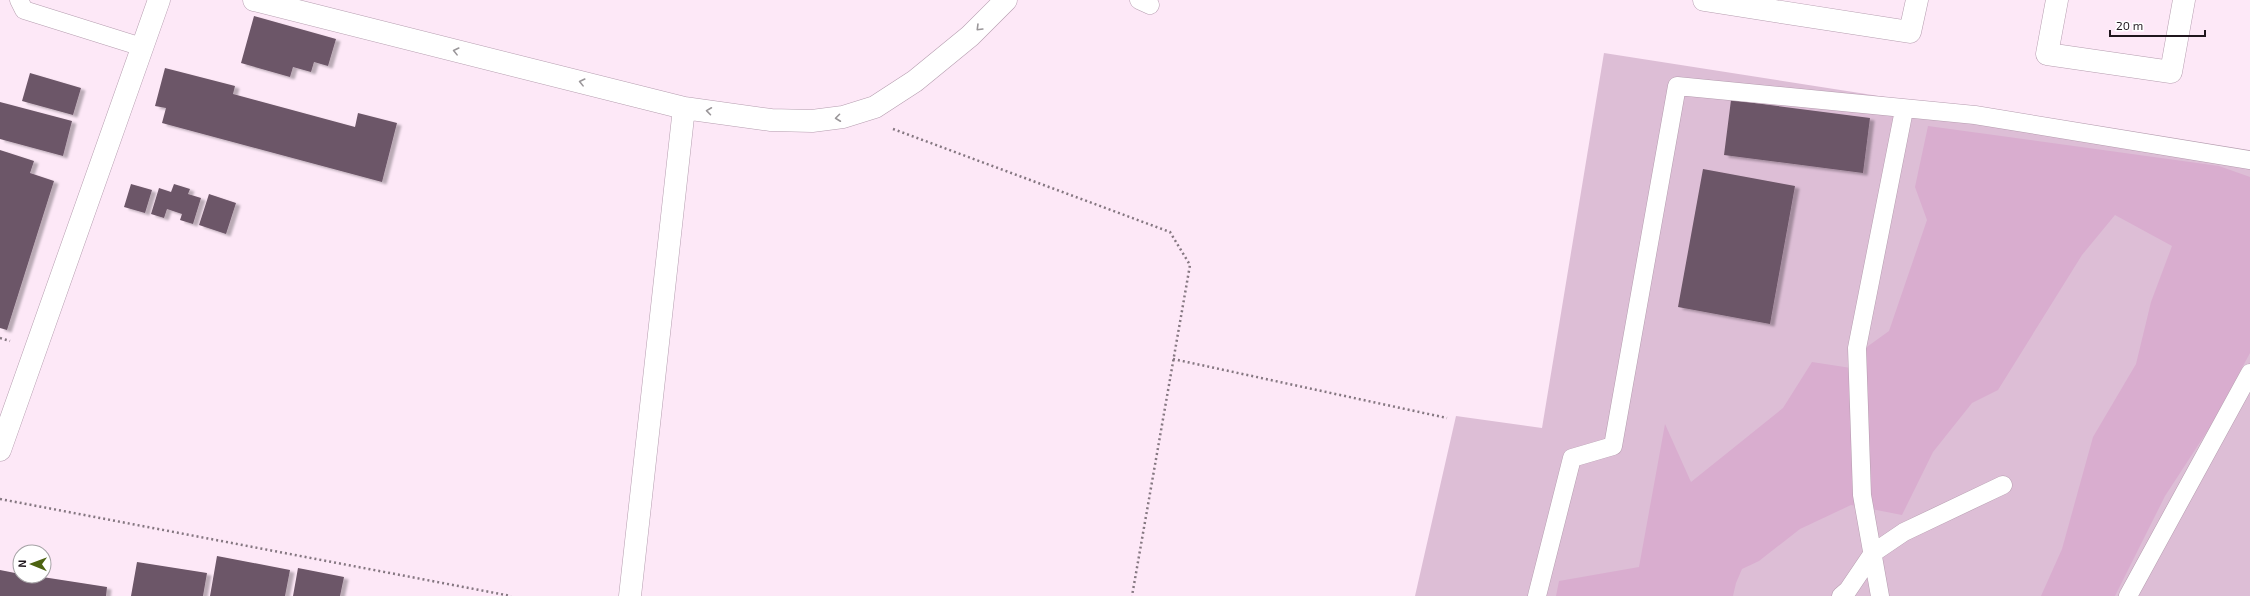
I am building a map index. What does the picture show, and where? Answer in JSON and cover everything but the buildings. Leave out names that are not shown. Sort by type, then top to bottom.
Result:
[{"type":"street","points":[[0,450],[159,0]]},
{"type":"street","points":[[254,0],[684,108],[771,120],[812,120],[843,117],[875,107],[915,81],[970,36],[1006,0]]},
{"type":"street","points":[[1704,0],[1910,32],[1917,0]]},
{"type":"street","points":[[2057,0],[2047,54],[2172,72],[2184,0]]},
{"type":"street","points":[[630,596],[684,108]]},
{"type":"lane","points":[[19,0],[24,10],[142,47]]},
{"type":"lane","points":[[1537,596],[1572,458],[1612,446],[1677,86],[1975,116],[2250,160]]},
{"type":"lane","points":[[1880,596],[1862,495],[1857,348],[1904,110]]},
{"type":"lane","points":[[2128,596],[2250,373]]},
{"type":"lane","points":[[1841,596],[1848,590],[1873,553],[1904,532],[2003,485]]},
{"type":"path","points":[[875,107],[891,128],[1170,232],[1190,265],[1132,596]]},
{"type":"path","points":[[1173,359],[1448,418]]},
{"type":"path","points":[[0,499],[511,596]]},
{"type":"shaded area","points":[[1604,53],[2250,154],[2250,596],[1415,596],[1456,416],[1542,428]]},
{"type":"shaded area","points":[[1928,126],[2219,166],[2250,177],[2250,353],[2210,427],[2165,496],[2115,596],[2041,596],[2062,549],[2093,437],[2136,364],[2151,302],[2172,246],[2115,215],[2082,255],[1998,390],[1972,403],[1933,452],[1902,515],[1851,505],[1800,529],[1759,561],[1742,569],[1736,583],[1733,596],[1556,596],[1559,581],[1639,567],[1665,424],[1691,482],[1783,408],[1812,362],[1864,370],[1864,349],[1889,331],[1927,220],[1915,187]]}]
